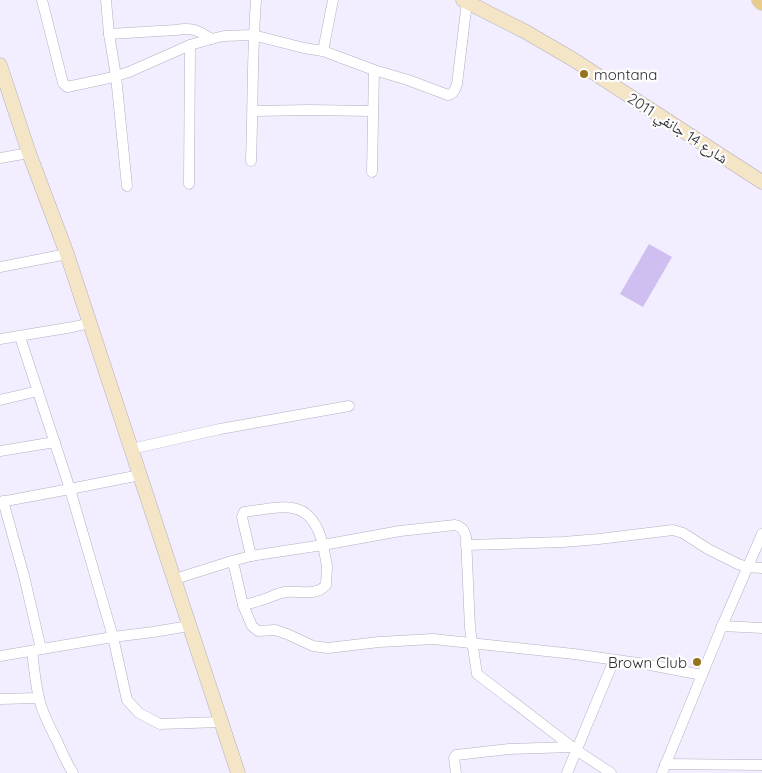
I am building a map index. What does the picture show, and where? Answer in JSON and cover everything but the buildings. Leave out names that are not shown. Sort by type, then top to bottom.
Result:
[{"type":"street","points":[[42,0],[63,83],[66,87],[129,72],[190,45],[211,38],[253,35],[323,51],[448,95],[455,90],[457,84],[465,1]]},
{"type":"street","points":[[106,0],[128,186]]},
{"type":"street","points":[[251,161],[253,35],[256,0]]},
{"type":"street","points":[[323,51],[334,0]]},
{"type":"street","name":"شارع 14 جانفي 2011","points":[[465,1],[526,32],[574,60],[762,182]]},
{"type":"street","points":[[110,34],[185,28],[193,29],[211,38]]},
{"type":"street","points":[[189,184],[190,45]]},
{"type":"street","points":[[0,65],[29,153],[90,323],[238,773]]},
{"type":"street","points":[[372,172],[374,70]]},
{"type":"street","points":[[253,111],[372,111]]},
{"type":"street","points":[[0,158],[29,153]]},
{"type":"street","points":[[0,267],[66,254]]},
{"type":"street","points":[[0,340],[90,323]]},
{"type":"street","points":[[20,337],[70,489],[113,637],[126,700],[139,713],[160,724],[221,722]]},
{"type":"street","points":[[0,400],[38,391]]},
{"type":"street","points":[[131,449],[220,429],[349,406]]},
{"type":"street","points":[[0,451],[55,442]]},
{"type":"street","points":[[72,773],[48,724],[39,698],[37,650],[24,576],[2,501],[140,475]]},
{"type":"street","points":[[243,605],[258,602],[285,592],[314,592],[326,585],[327,566],[319,530],[306,513],[298,508],[285,507],[244,512],[242,517],[251,556]]},
{"type":"street","points":[[175,579],[251,556],[400,531],[455,525],[461,527],[466,537],[470,628],[477,674],[574,749],[611,773]]},
{"type":"street","points":[[466,545],[563,542],[673,530],[684,533],[708,549],[747,567],[762,568]]},
{"type":"street","points":[[762,534],[663,769],[762,765]]},
{"type":"street","points":[[232,562],[243,605],[252,626],[258,631],[275,630],[313,646],[328,648],[379,642],[433,639],[574,654],[702,674]]},
{"type":"street","points":[[0,656],[189,626]]},
{"type":"street","points":[[722,626],[762,628]]},
{"type":"street","points":[[567,773],[574,749],[614,660]]},
{"type":"street","points":[[0,699],[39,698]]},
{"type":"street","points":[[456,773],[454,758],[456,755],[509,749],[574,749]]},
{"type":"shaded area","points":[[649,244],[672,257],[643,307],[620,294]]},
{"type":"place","name":"montana","points":[[584,74]]},
{"type":"place","name":"Brown Club","points":[[697,662]]}]
